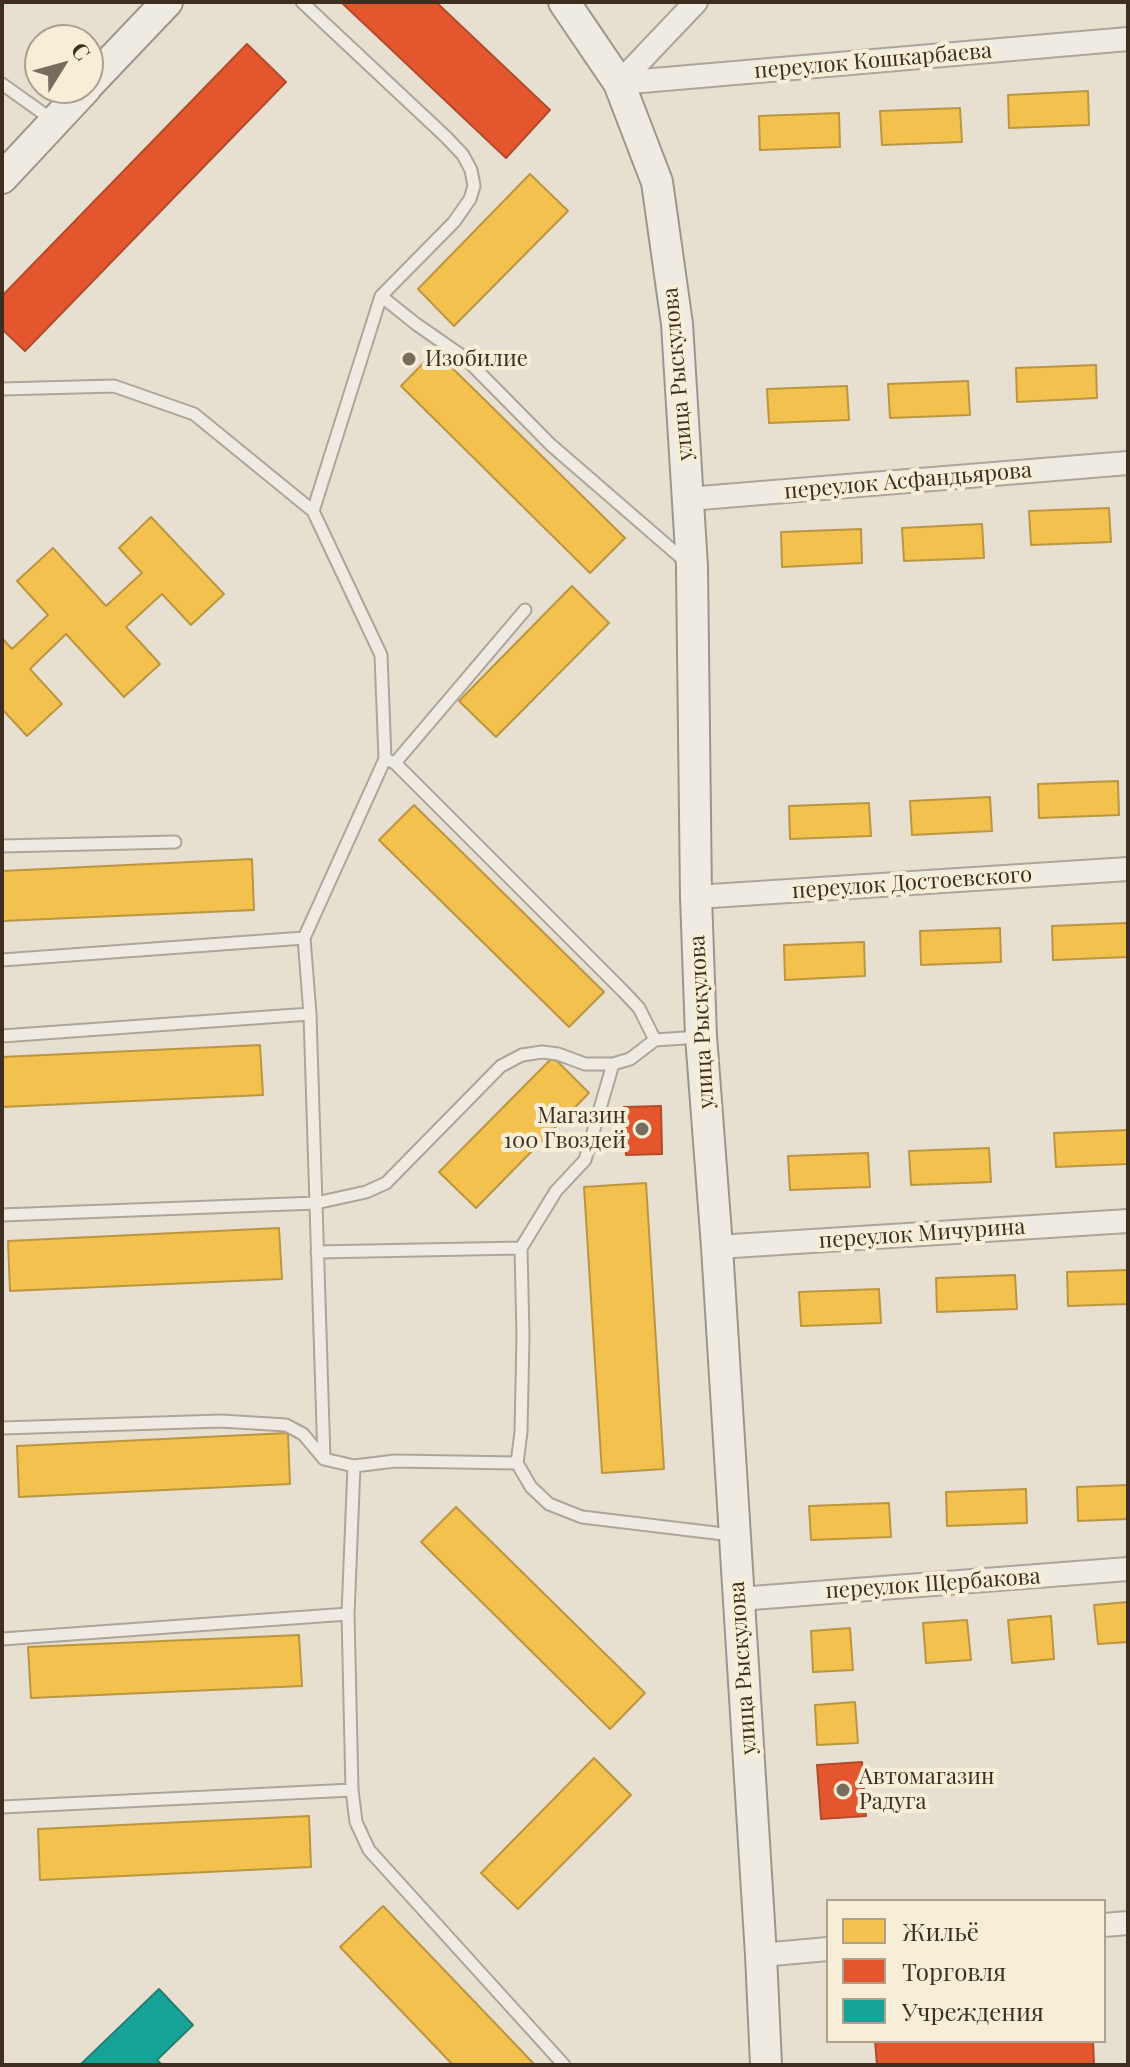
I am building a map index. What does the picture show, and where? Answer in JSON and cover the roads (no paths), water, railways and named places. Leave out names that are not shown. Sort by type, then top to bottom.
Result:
[{"type":"street","points":[[104,69],[167,2]]},
{"type":"street","name":"улица Рыскулова","points":[[564,2],[619,83],[657,182],[677,324],[692,567],[701,1036],[717,1247],[766,2065]]},
{"type":"street","points":[[619,83],[696,2]]},
{"type":"street","name":"переулок Кошкарбаева","points":[[619,83],[1128,39]]},
{"type":"street","points":[[2,178],[70,104]]},
{"type":"street","name":"переулок Асфандьярова","points":[[688,499],[1128,463]]},
{"type":"street","name":"переулок Достоевского","points":[[696,897],[1128,869]]},
{"type":"street","name":"переулок Мичурина","points":[[717,1247],[1128,1221]]},
{"type":"street","name":"переулок Щербакова","points":[[739,1599],[1128,1569]]},
{"type":"street","points":[[1106,1925],[1128,1923]]},
{"type":"street","points":[[761,1955],[826,1949]]},
{"type":"lane","points":[[302,2],[463,155],[471,170],[474,186],[470,199],[454,222],[381,296],[313,511]]},
{"type":"lane","points":[[2,84],[54,121]]},
{"type":"lane","points":[[381,296],[465,358],[551,445],[692,567]]},
{"type":"lane","points":[[2,389],[114,386],[194,414],[313,511],[381,655],[390,761],[623,991],[639,1008],[655,1040]]},
{"type":"lane","points":[[324,1459],[310,1014],[304,938],[390,761],[525,610]]},
{"type":"lane","points":[[2,846],[175,842]]},
{"type":"lane","points":[[2,960],[304,938]]},
{"type":"lane","points":[[2,1036],[310,1014]]},
{"type":"lane","points":[[2,1215],[316,1203],[366,1192],[386,1183],[501,1066],[522,1055],[542,1052],[585,1064],[613,1064],[630,1059],[655,1040],[701,1036]]},
{"type":"lane","points":[[613,1064],[585,1160],[556,1191],[521,1248],[523,1352],[517,1463],[531,1487],[549,1504],[582,1517],[735,1536]]},
{"type":"lane","points":[[317,1252],[521,1248]]},
{"type":"lane","points":[[2,1428],[221,1421],[286,1425],[303,1434],[324,1459],[354,1466],[395,1461],[517,1463]]},
{"type":"lane","points":[[354,1466],[348,1614],[352,1790],[356,1822],[369,1850],[564,2065]]},
{"type":"lane","points":[[2,1638],[348,1614]]},
{"type":"lane","points":[[2,1807],[352,1790]]},
{"type":"place","name":"Изобилие","points":[[409,359]]},
{"type":"place","name":"Магазин 100 Гвоздей","points":[[642,1129]]},
{"type":"place","name":"Автомагазин Радуга","points":[[843,1790]]}]
